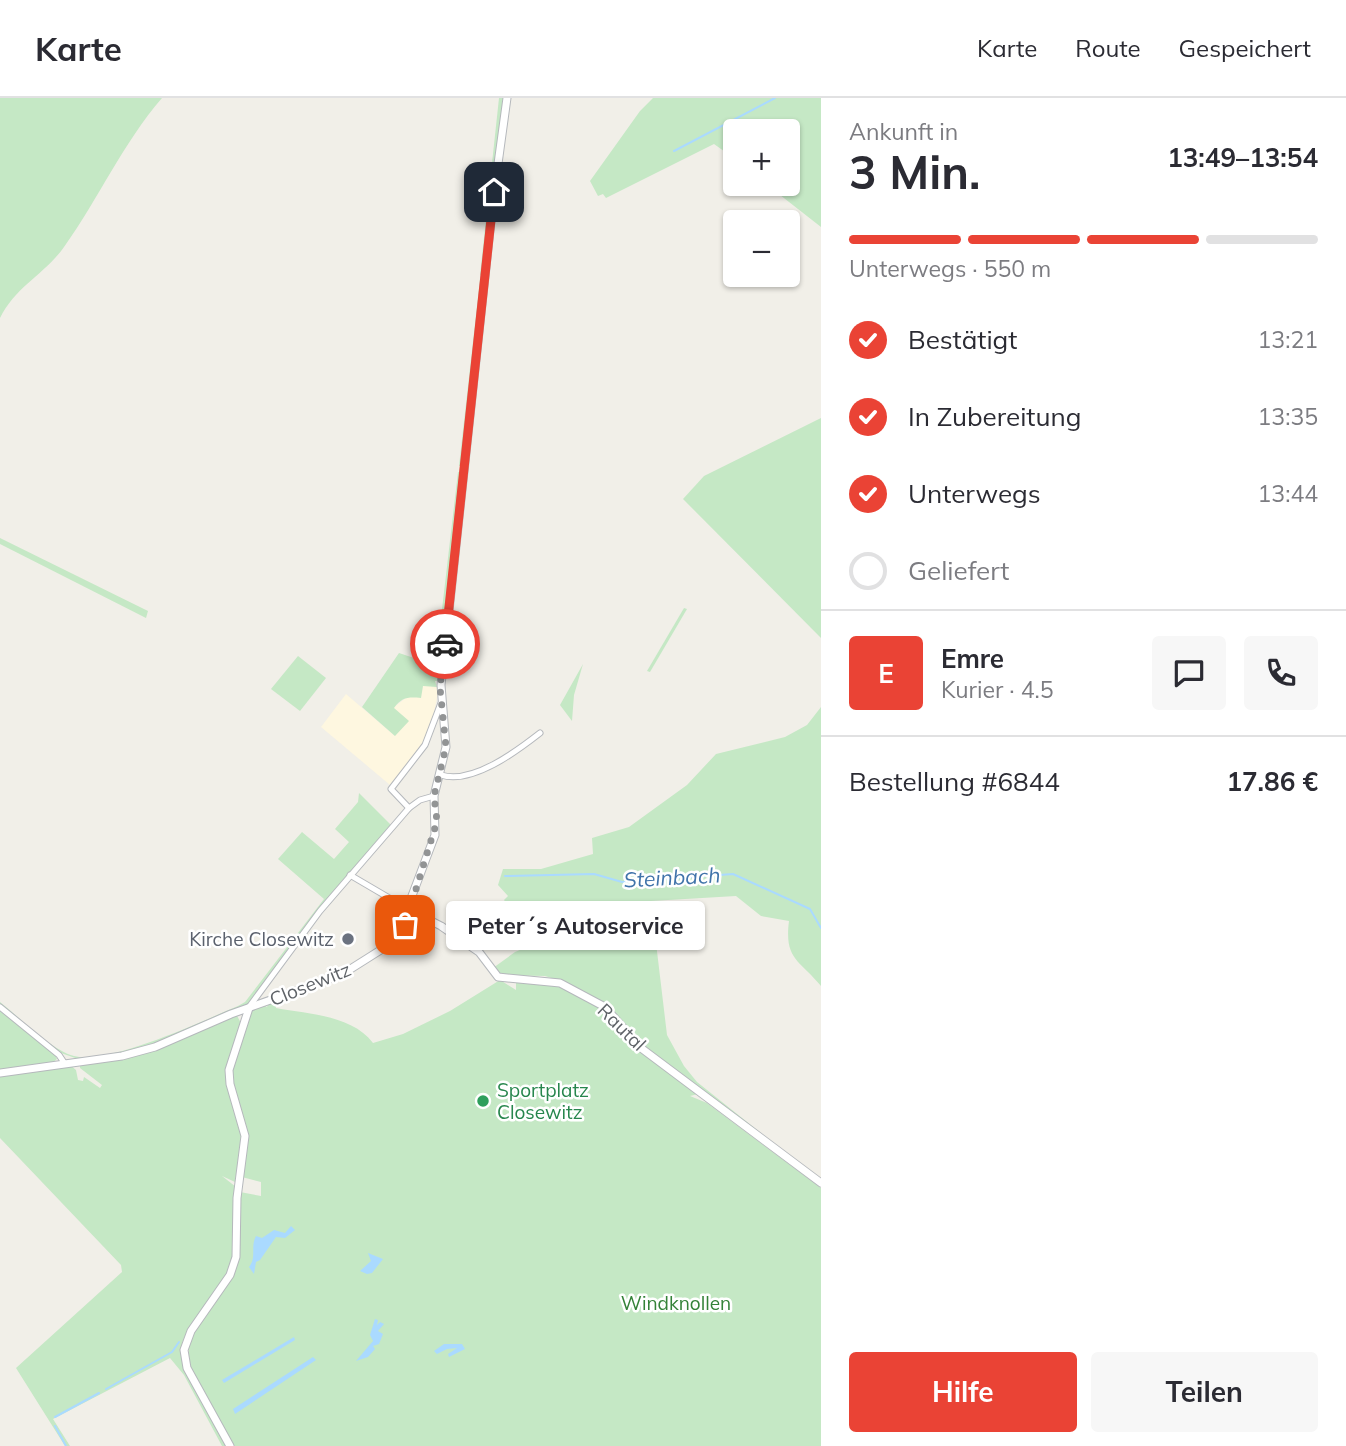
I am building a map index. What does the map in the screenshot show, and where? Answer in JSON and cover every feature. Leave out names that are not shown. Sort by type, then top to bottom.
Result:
[{"type":"street","points":[[403,932],[408,909],[435,835],[437,821],[434,796],[446,747],[441,685],[494,192],[507,98]]},
{"type":"street","points":[[409,808],[391,789],[425,745],[441,703]]},
{"type":"street","points":[[441,775],[462,776],[479,770],[540,733]]},
{"type":"street","points":[[230,1446],[187,1368],[184,1350],[191,1331],[233,1268],[238,1186],[245,1136],[230,1084],[229,1070],[249,1008],[297,940],[409,808],[420,800],[434,796]]},
{"type":"street","points":[[350,875],[408,909]]},
{"type":"street","name":"Rautal","points":[[408,909],[479,953],[498,977],[560,983],[605,1007],[641,1048],[821,1183]]},
{"type":"street","name":"Closewitz","points":[[0,1073],[138,1052],[341,975],[393,942],[403,932],[414,929],[422,916]]},
{"type":"street","points":[[0,1007],[59,1055],[65,1064]]},
{"type":"shaded area","points":[[423,685],[439,687],[432,723],[423,745],[390,785],[321,727],[346,694],[395,736],[394,707]]},
{"type":"green space","points":[[0,98],[162,98],[135,133],[64,247],[14,297],[0,318]]},
{"type":"green space","points":[[499,98],[503,98],[480,275]]},
{"type":"green space","points":[[653,98],[821,98],[821,227],[781,196],[800,196],[800,119],[723,119],[723,150],[714,144],[606,198],[603,194],[598,196],[590,181],[640,111]]},
{"type":"green space","points":[[480,279],[463,466],[459,466]]},
{"type":"green space","points":[[821,418],[821,638],[683,499],[704,476]]},
{"type":"green space","points":[[458,472],[462,473],[439,681],[435,681],[437,687],[423,686],[421,698],[406,698],[394,708],[409,721],[395,736],[362,707],[399,653],[417,659],[439,635]]},
{"type":"green space","points":[[0,538],[148,611],[146,618],[0,544]]},
{"type":"green space","points":[[684,608],[687,609],[650,672],[647,671]]},
{"type":"green space","points":[[298,656],[326,678],[300,711],[271,689]]},
{"type":"green space","points":[[583,664],[574,695],[572,721],[560,705]]},
{"type":"green space","points":[[821,707],[821,986],[791,952],[789,921],[761,916],[736,896],[651,901],[667,1035],[684,1066],[697,1082],[821,1181],[642,1046],[618,1017],[561,981],[545,976],[501,975],[493,968],[515,952],[534,944],[504,900],[508,896],[498,885],[503,869],[541,869],[593,854],[592,838],[629,827],[687,785],[716,754],[785,737],[807,725]]},
{"type":"green space","points":[[359,793],[391,825],[326,900],[247,1005],[154,1044],[122,1053],[78,1059],[61,1053],[0,1004],[65,1053],[90,1057],[156,1040],[245,1002],[324,899],[278,859],[302,832],[334,859],[349,842],[335,829],[358,802]]},
{"type":"green space","name":"Windknollen","points":[[500,980],[516,990],[516,983],[519,982],[559,985],[605,1010],[628,1038],[698,1094],[690,1096],[707,1103],[821,1188],[821,1446],[233,1446],[202,1395],[191,1367],[189,1353],[190,1339],[233,1275],[240,1192],[261,1196],[261,1182],[242,1177],[248,1136],[232,1078],[234,1061],[249,1015],[253,1009],[264,1005],[267,1007],[269,1002],[275,1001],[276,1008],[342,1021],[364,1034],[373,1043],[403,1034],[450,1011]]},
{"type":"green space","points":[[0,1010],[57,1059],[52,1063],[0,1071]]},
{"type":"green space","points":[[236,1014],[241,1023],[228,1061],[242,1130],[235,1182],[222,1176],[236,1187],[235,1249],[225,1277],[194,1319],[183,1340],[181,1351],[227,1446],[222,1446],[184,1375],[170,1358],[53,1419],[70,1446],[65,1446],[16,1368],[122,1272],[121,1265],[0,1138],[0,1076],[70,1065],[76,1070],[78,1080],[83,1081],[84,1077],[100,1088],[102,1085],[80,1068],[80,1063],[123,1057]]},
{"type":"water","points":[[291,1226],[295,1230],[285,1238],[276,1237],[256,1262],[254,1274],[249,1267],[253,1259],[256,1236],[262,1238],[274,1230],[285,1233]]},
{"type":"water","points":[[368,1253],[383,1259],[372,1273],[367,1274],[360,1271],[371,1261]]},
{"type":"water","points":[[375,1319],[378,1320],[377,1325],[380,1322],[384,1324],[378,1331],[383,1334],[379,1344],[373,1346],[375,1349],[368,1357],[356,1361],[373,1341],[370,1335]]},
{"type":"water","points":[[294,1337],[295,1340],[224,1383],[222,1380]]},
{"type":"water","points":[[444,1344],[462,1344],[465,1349],[449,1357],[448,1354],[457,1348],[437,1354],[434,1351]]},
{"type":"water","points":[[313,1357],[316,1360],[235,1414],[233,1409]]},
{"type":"waterway","name":"Steinbach","points":[[674,151],[775,98]]},
{"type":"waterway","name":"Steinbach","points":[[505,876],[594,874],[622,882],[733,874],[810,909],[821,928]]},
{"type":"waterway","points":[[106,1389],[172,1352],[179,1342]]},
{"type":"waterway","points":[[55,1417],[99,1393]]},
{"type":"waterway","points":[[55,1426],[66,1446]]},
{"type":"way so far","points":[[405,925],[410,901],[435,835],[437,821],[434,796],[446,747],[440,688],[445,644]]},
{"type":"place","name":"Peter´s Autoservice","points":[[405,925]]},
{"type":"place","name":"Kirche Closewitz","points":[[348,939]]},
{"type":"place","name":"Sportplatz Closewitz","points":[[483,1101]]},
{"type":"route","points":[[445,644],[494,192]]}]
